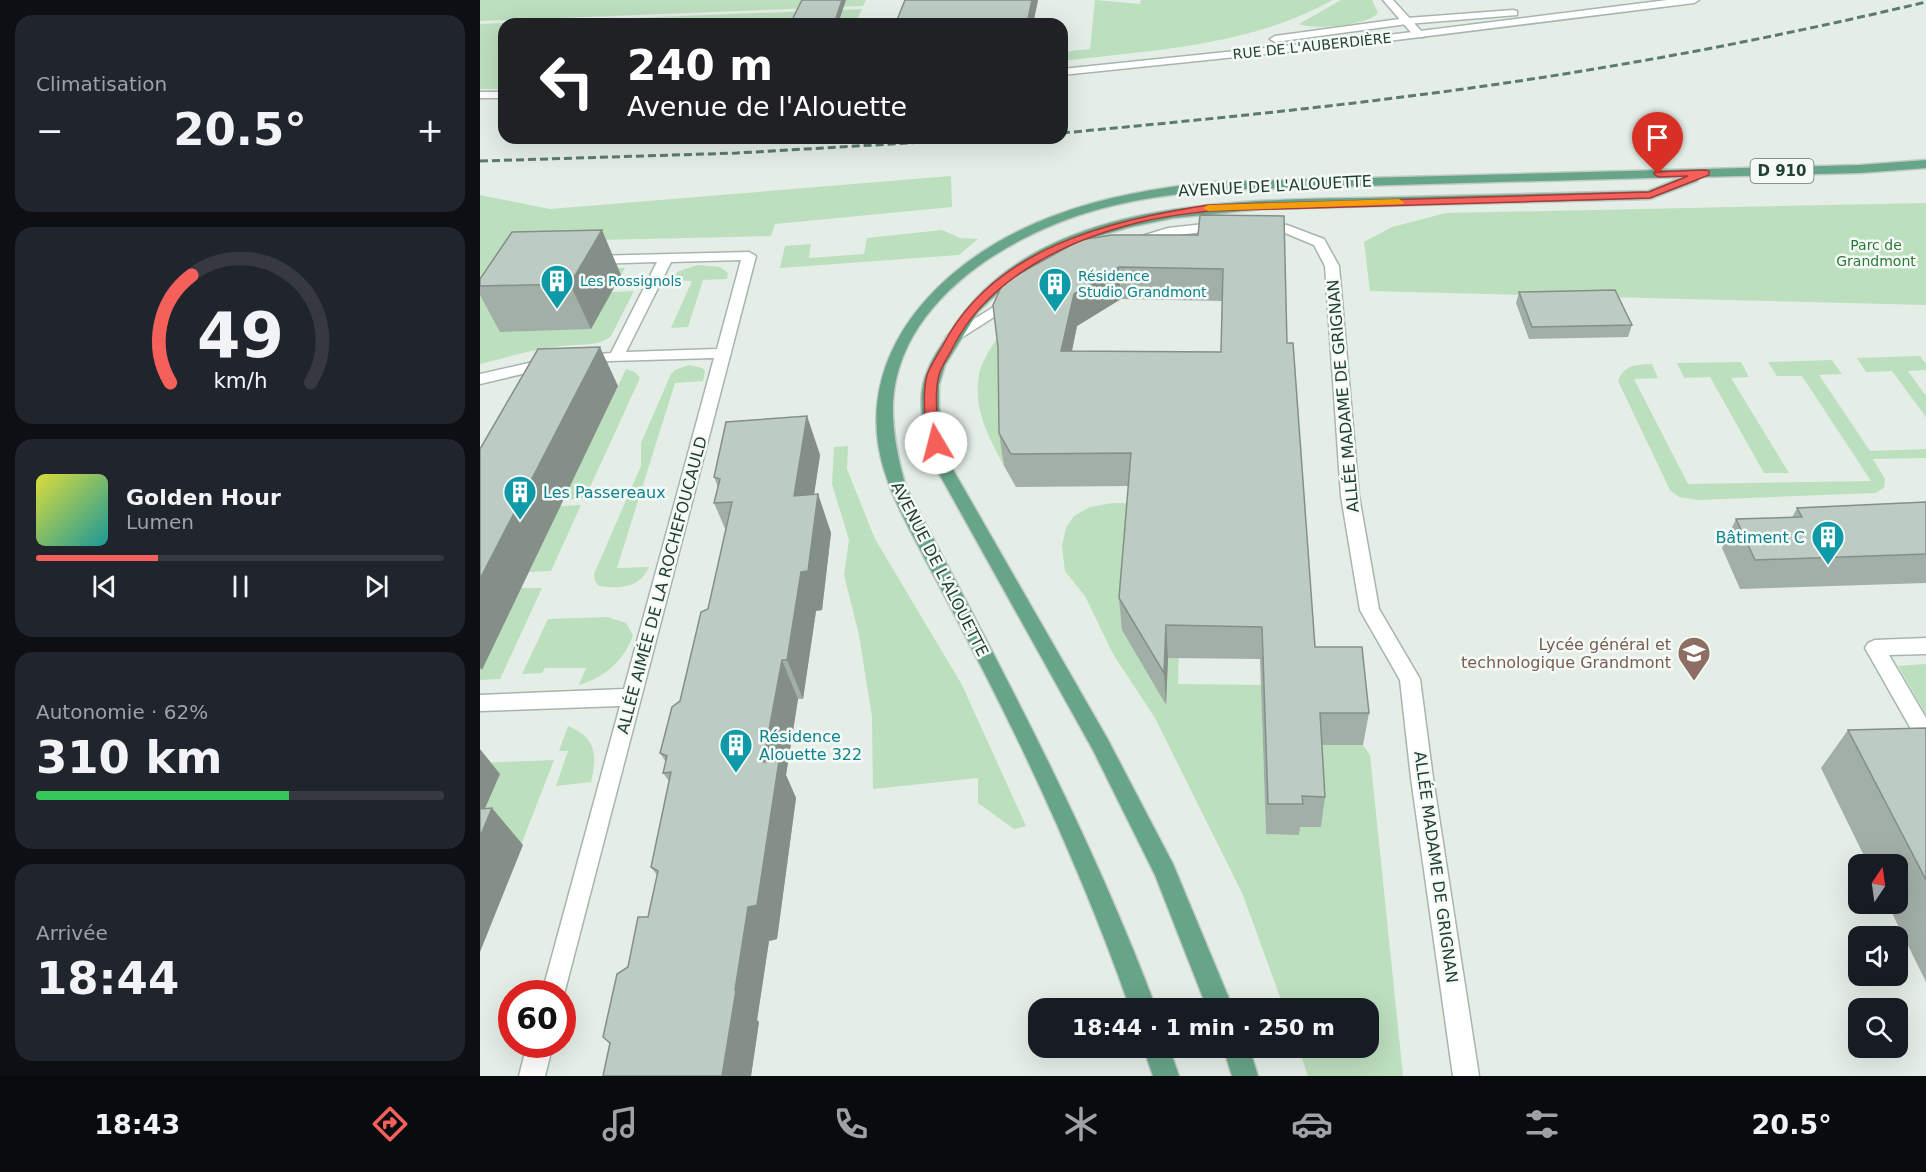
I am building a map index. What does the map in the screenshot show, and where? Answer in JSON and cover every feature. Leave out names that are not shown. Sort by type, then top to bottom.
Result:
[{"type":"main road","name":"AVENUE DE L'ALOUETTE","points":[[1140,998],[1119,936],[1070,824],[897,487],[888,462],[884,411],[888,374],[909,327],[927,304],[955,278],[1013,239],[1039,226],[1070,214],[1151,194],[1211,186],[1705,173],[1926,164]]},
{"type":"main road","name":"AVENUE DE L'ALOUETTE","points":[[1216,998],[1155,849],[1100,744],[940,461],[931,425],[933,376],[952,337],[983,297],[1029,262],[1086,236],[1144,218],[1208,208],[1262,205],[1650,195],[1705,173]]},
{"type":"main road","points":[[1160,1058],[1166,1076]]},
{"type":"main road","points":[[1239,1058],[1245,1076]]},
{"type":"street","name":"RUE DE L'AUBERDIÈRE","points":[[1388,0],[1419,34]]},
{"type":"street","points":[[1419,34],[1694,0]]},
{"type":"street","points":[[1407,21],[1487,13],[1602,10]]},
{"type":"street","name":"RUE DE L'AUBERDIÈRE","points":[[1187,58],[1301,35],[1407,21]]},
{"type":"street","name":"RUE DE L'AUBERDIÈRE","points":[[1068,71],[1419,34]]},
{"type":"street","points":[[480,95],[498,95]]},
{"type":"street","points":[[480,103],[498,102]]},
{"type":"street","name":"ALLÉE MADAME DE GRIGNAN","points":[[1126,245],[1168,232],[1218,226],[1287,229],[1319,242],[1332,266],[1350,496],[1370,610],[1410,679],[1422,778],[1466,1076]]},
{"type":"street","name":"ALLÉE AIMÉE DE LA ROCHEFOUCAULD","points":[[557,980],[749,256],[574,260]]},
{"type":"street","points":[[617,356],[666,258]]},
{"type":"street","points":[[952,337],[1024,292]]},
{"type":"street","points":[[480,379],[529,366],[574,359],[723,353]]},
{"type":"street","points":[[1926,646],[1875,648],[1926,737]]},
{"type":"street","points":[[480,703],[632,697]]},
{"type":"street","points":[[532,1076],[536,1058]]},
{"type":"green space","points":[[480,0],[866,0],[863,6],[557,18],[498,18],[498,20],[480,21]]},
{"type":"green space","points":[[1095,0],[1140,4],[1141,0],[1333,0],[1301,15],[1235,37],[1167,49],[1068,60],[1068,51],[1090,49]]},
{"type":"green space","points":[[1341,0],[1372,0],[1378,13],[1363,21],[1340,26],[1316,27],[1299,24]]},
{"type":"green space","points":[[862,9],[858,18],[633,18]]},
{"type":"green space","points":[[498,23],[498,89],[480,89],[480,24]]},
{"type":"green space","points":[[951,176],[952,207],[775,224],[771,236],[555,241],[538,269],[625,268],[621,275],[533,277],[591,329],[611,292],[634,291],[611,336],[599,343],[540,349],[480,364],[480,195],[550,209]]},
{"type":"green space","name":"Parc de Grandmont","points":[[1926,203],[1926,305],[1370,291],[1364,242],[1392,227],[1446,213]]},
{"type":"green space","points":[[942,230],[960,238],[978,239],[959,255],[780,268],[785,246],[811,244],[809,258],[864,254],[867,238]]},
{"type":"green space","points":[[698,265],[720,267],[728,273],[727,279],[703,280],[688,327],[671,328],[692,281],[669,280],[679,271]]},
{"type":"green space","points":[[998,337],[1004,466],[984,423],[978,400],[980,370]]},
{"type":"green space","points":[[1920,356],[1926,364],[1926,370],[1908,371],[1926,396],[1926,417],[1892,371],[1866,372],[1857,358]]},
{"type":"green space","points":[[1832,360],[1842,374],[1819,375],[1870,451],[1926,449],[1926,458],[1873,459],[1885,479],[1884,488],[1875,493],[1697,500],[1679,497],[1670,490],[1618,381],[1627,368],[1652,364],[1658,378],[1634,379],[1688,484],[1871,481],[1802,376],[1777,376],[1768,362]]},
{"type":"green space","points":[[1741,362],[1749,377],[1731,378],[1789,473],[1764,473],[1710,377],[1684,378],[1677,363]]},
{"type":"green space","points":[[689,365],[705,371],[703,381],[675,383],[617,568],[649,567],[640,579],[629,586],[599,586],[594,574],[641,466],[641,443],[671,374]]},
{"type":"green space","points":[[626,369],[635,372],[640,378],[585,498],[563,500]]},
{"type":"green space","points":[[848,446],[847,469],[875,539],[962,685],[1026,826],[1014,829],[978,803],[978,778],[873,789],[872,717],[859,635],[844,575],[849,540],[832,484],[834,447]]},
{"type":"green space","points":[[1113,503],[1167,503],[1182,516],[1178,684],[1261,685],[1266,834],[1299,827],[1316,744],[1363,745],[1370,755],[1403,1076],[1308,1076],[1302,1058],[1379,1058],[1379,998],[1280,998],[1243,895],[1155,718],[1113,654],[1085,596],[1065,571],[1062,546],[1066,528],[1074,516],[1090,507]]},
{"type":"green space","points":[[581,505],[551,571],[529,572],[560,506]]},
{"type":"green space","points":[[521,588],[542,588],[500,679],[480,680],[480,670]]},
{"type":"green space","points":[[607,617],[626,623],[633,635],[619,660],[605,673],[579,685],[586,668],[545,668],[542,673],[522,674],[548,619]]},
{"type":"green space","points":[[1926,664],[1926,714],[1898,666]]},
{"type":"green space","points":[[568,726],[585,736],[593,748],[594,764],[591,782],[556,786],[568,751],[559,751]]},
{"type":"green space","points":[[554,760],[521,845],[480,846],[480,763]]},
{"type":"building","points":[[802,0],[842,0],[836,18],[793,18]]},
{"type":"building","points":[[905,0],[1032,0],[1028,18],[898,18]]},
{"type":"building","points":[[1200,215],[1284,216],[1287,343],[1293,343],[1315,647],[1362,647],[1369,713],[1320,713],[1325,797],[1302,796],[1303,804],[1268,804],[1262,627],[1166,625],[1164,673],[1119,598],[1131,453],[1011,454],[999,433],[998,347],[993,305],[1003,283],[1080,240],[1112,235],[1198,235]],"holes":[[[1119,267],[1223,269],[1221,352],[1061,351],[1074,294]]]},
{"type":"building","points":[[602,230],[570,284],[480,286],[480,279],[512,232]]},
{"type":"building","points":[[1615,290],[1632,325],[1532,327],[1519,292]]},
{"type":"building","points":[[600,347],[480,579],[480,449],[538,349]]},
{"type":"building","name":"Résidence Alouette 322","points":[[807,416],[794,496],[818,494],[808,571],[801,572],[787,660],[782,660],[763,762],[779,761],[757,905],[748,907],[722,1076],[603,1076],[610,1043],[603,1037],[617,974],[628,967],[638,917],[648,917],[658,871],[651,867],[671,772],[663,773],[667,756],[660,753],[672,707],[680,701],[701,612],[708,609],[732,502],[714,503],[720,479],[714,477],[726,422]]},
{"type":"building","points":[[1926,502],[1926,554],[1755,560],[1736,519],[1802,517],[1797,508]]},
{"type":"building","points":[[1926,728],[1926,880],[1848,730]]},
{"type":"building","points":[[492,808],[480,837],[480,809]]},
{"type":"railway","points":[[1068,132],[1335,105],[1538,78],[1727,45],[1926,2]]},
{"type":"railway","points":[[480,161],[737,153],[891,144]]},
{"type":"slow traffic","points":[[1208,208],[1399,202]]},
{"type":"place","name":"Les Rossignols","points":[[557,310]]},
{"type":"place","name":"Résidence Studio Grandmont","points":[[1055,313]]},
{"type":"place","name":"Les Passereaux","points":[[520,521]]},
{"type":"place","name":"Bâtiment C","points":[[1828,566]]},
{"type":"place","name":"Lycée général et technologique Grandmont","points":[[1694,682]]},
{"type":"place","name":"Résidence Alouette 322","points":[[736,774]]},
{"type":"route","points":[[936,443],[931,425],[933,376],[952,337],[965,318],[983,297],[1029,262],[1057,247],[1086,236],[1144,218],[1208,208],[1650,195],[1705,173],[1658,174]]}]
